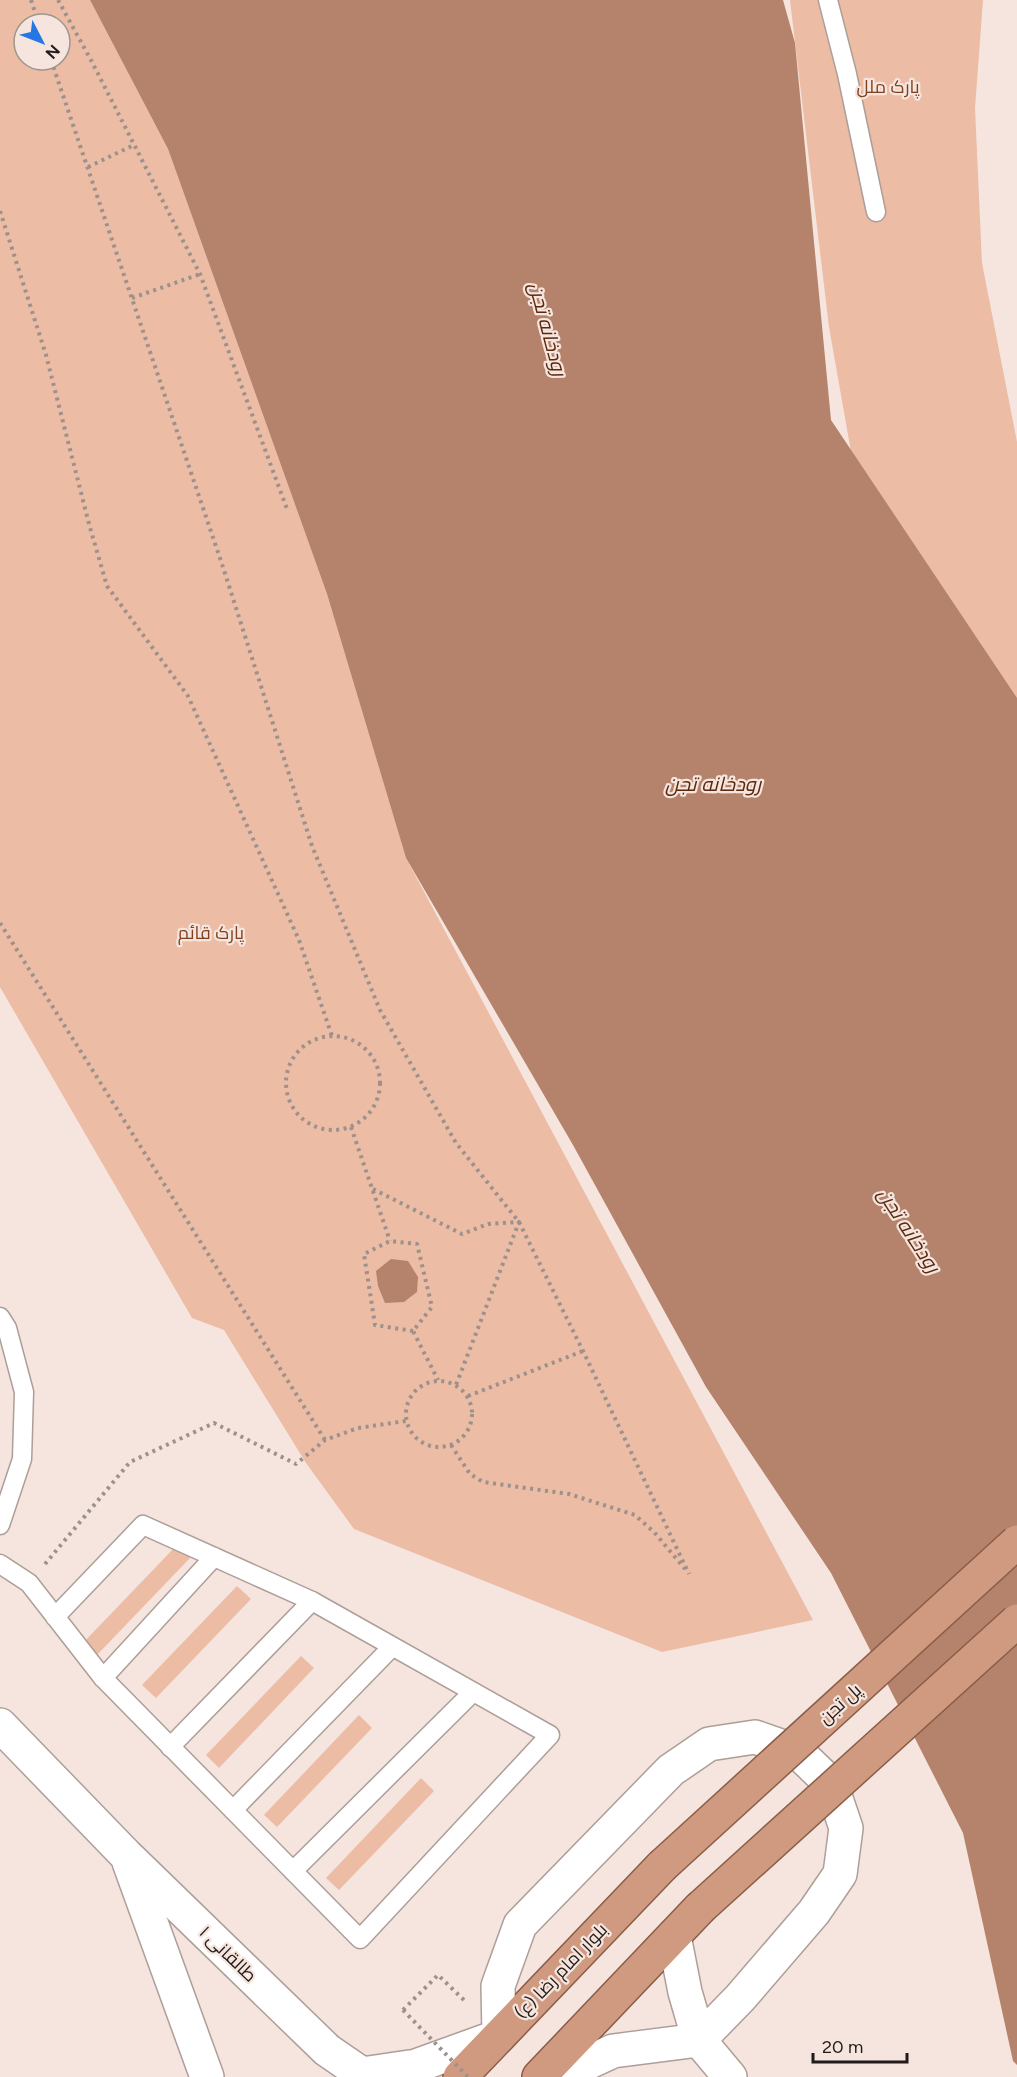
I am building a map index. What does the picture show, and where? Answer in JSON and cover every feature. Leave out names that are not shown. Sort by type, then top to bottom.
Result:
[{"type":"highway","name":"پل تجن","points":[[662,1866],[1017,1542]]},
{"type":"highway","points":[[539,2077],[700,1908],[1017,1621]]},
{"type":"highway","name":"بلوار امام رضا (ع)","points":[[460,2077],[662,1866]]},
{"type":"street","name":"طالقانی ۱","points":[[0,1725],[325,2064],[363,2074],[392,2071],[416,2066],[500,2036]]},
{"type":"street","points":[[500,2036],[498,1986],[520,1925],[671,1770],[709,1744],[755,1737],[798,1752],[831,1784],[846,1828],[840,1874],[814,1912],[740,1998],[699,2040],[612,2051],[557,2077]]},
{"type":"street","points":[[126,1855],[207,2077]]},
{"type":"street","points":[[674,1936],[685,1992],[699,2040],[730,2077]]},
{"type":"lane","points":[[828,0],[847,74],[876,212]]},
{"type":"lane","points":[[0,1317],[7,1328],[24,1392],[22,1459],[0,1525]]},
{"type":"lane","points":[[0,1564],[29,1583],[55,1617],[104,1678],[360,1939],[550,1735],[312,1601],[143,1525],[55,1617]]},
{"type":"lane","points":[[104,1678],[214,1557]]},
{"type":"lane","points":[[170,1747],[312,1601]]},
{"type":"lane","points":[[232,1810],[393,1647]]},
{"type":"lane","points":[[293,1871],[473,1692]]},
{"type":"path","points":[[58,0],[200,274],[287,509]]},
{"type":"path","points":[[55,72],[222,564],[312,846],[380,1010],[456,1143],[519,1222],[584,1351],[689,1574],[654,1532],[635,1515],[569,1494],[483,1482],[470,1474],[451,1445]]},
{"type":"path","points":[[88,167],[134,145]]},
{"type":"path","points":[[0,211],[46,355],[89,524],[108,586],[188,696],[299,939],[332,1036]]},
{"type":"path","points":[[132,298],[200,274]]},
{"type":"path","points":[[0,924],[325,1440]]},
{"type":"path","points":[[332,1036],[347,1038],[360,1044],[371,1055],[378,1069],[380,1083],[378,1097],[368,1115],[351,1127],[336,1131],[321,1129],[307,1123],[296,1113],[288,1100],[285,1085],[287,1070],[294,1057],[304,1046],[317,1038],[332,1036]]},
{"type":"path","points":[[351,1127],[390,1241]]},
{"type":"path","points":[[373,1189],[462,1234],[488,1224],[519,1222]]},
{"type":"path","points":[[456,1385],[519,1222]]},
{"type":"path","points":[[390,1241],[417,1244],[432,1307],[413,1331],[375,1325],[364,1254],[390,1241]]},
{"type":"path","points":[[413,1331],[438,1380]]},
{"type":"path","points":[[468,1396],[584,1351]]},
{"type":"path","points":[[438,1380],[456,1385],[468,1396],[472,1407],[469,1430],[462,1439],[440,1448],[418,1441],[406,1421],[405,1411],[413,1393],[420,1386],[438,1380]]},
{"type":"path","points":[[29,1583],[130,1462],[214,1423],[296,1464],[325,1440],[358,1428],[406,1421]]},
{"type":"path","points":[[438,1975],[403,2010],[468,2077]]},
{"type":"green space","name":"پارک قائم","points":[[0,0],[90,0],[168,149],[327,594],[406,858],[813,1620],[662,1652],[354,1529],[306,1463],[224,1330],[192,1318],[0,987]]},
{"type":"green space","name":"پارک ملل","points":[[790,0],[983,0],[975,108],[982,263],[1017,442],[1017,724],[878,605],[829,327]]},
{"type":"green space","points":[[177,1545],[190,1558],[95,1657],[82,1644]]},
{"type":"green space","points":[[237,1586],[251,1599],[156,1698],[142,1685]]},
{"type":"green space","points":[[301,1656],[314,1668],[219,1768],[206,1755]]},
{"type":"green space","points":[[359,1715],[372,1728],[277,1827],[264,1815]]},
{"type":"green space","points":[[421,1778],[434,1791],[339,1890],[326,1878]]},
{"type":"water","name":"رودخانه تجن","points":[[90,0],[783,0],[795,43],[831,420],[1017,698],[1017,2065],[1013,2061],[963,1833],[831,1573],[706,1387],[573,1145],[406,858],[327,594],[168,149]]},
{"type":"water","points":[[391,1259],[408,1261],[418,1277],[417,1292],[404,1302],[385,1303],[378,1286],[376,1271]]}]
